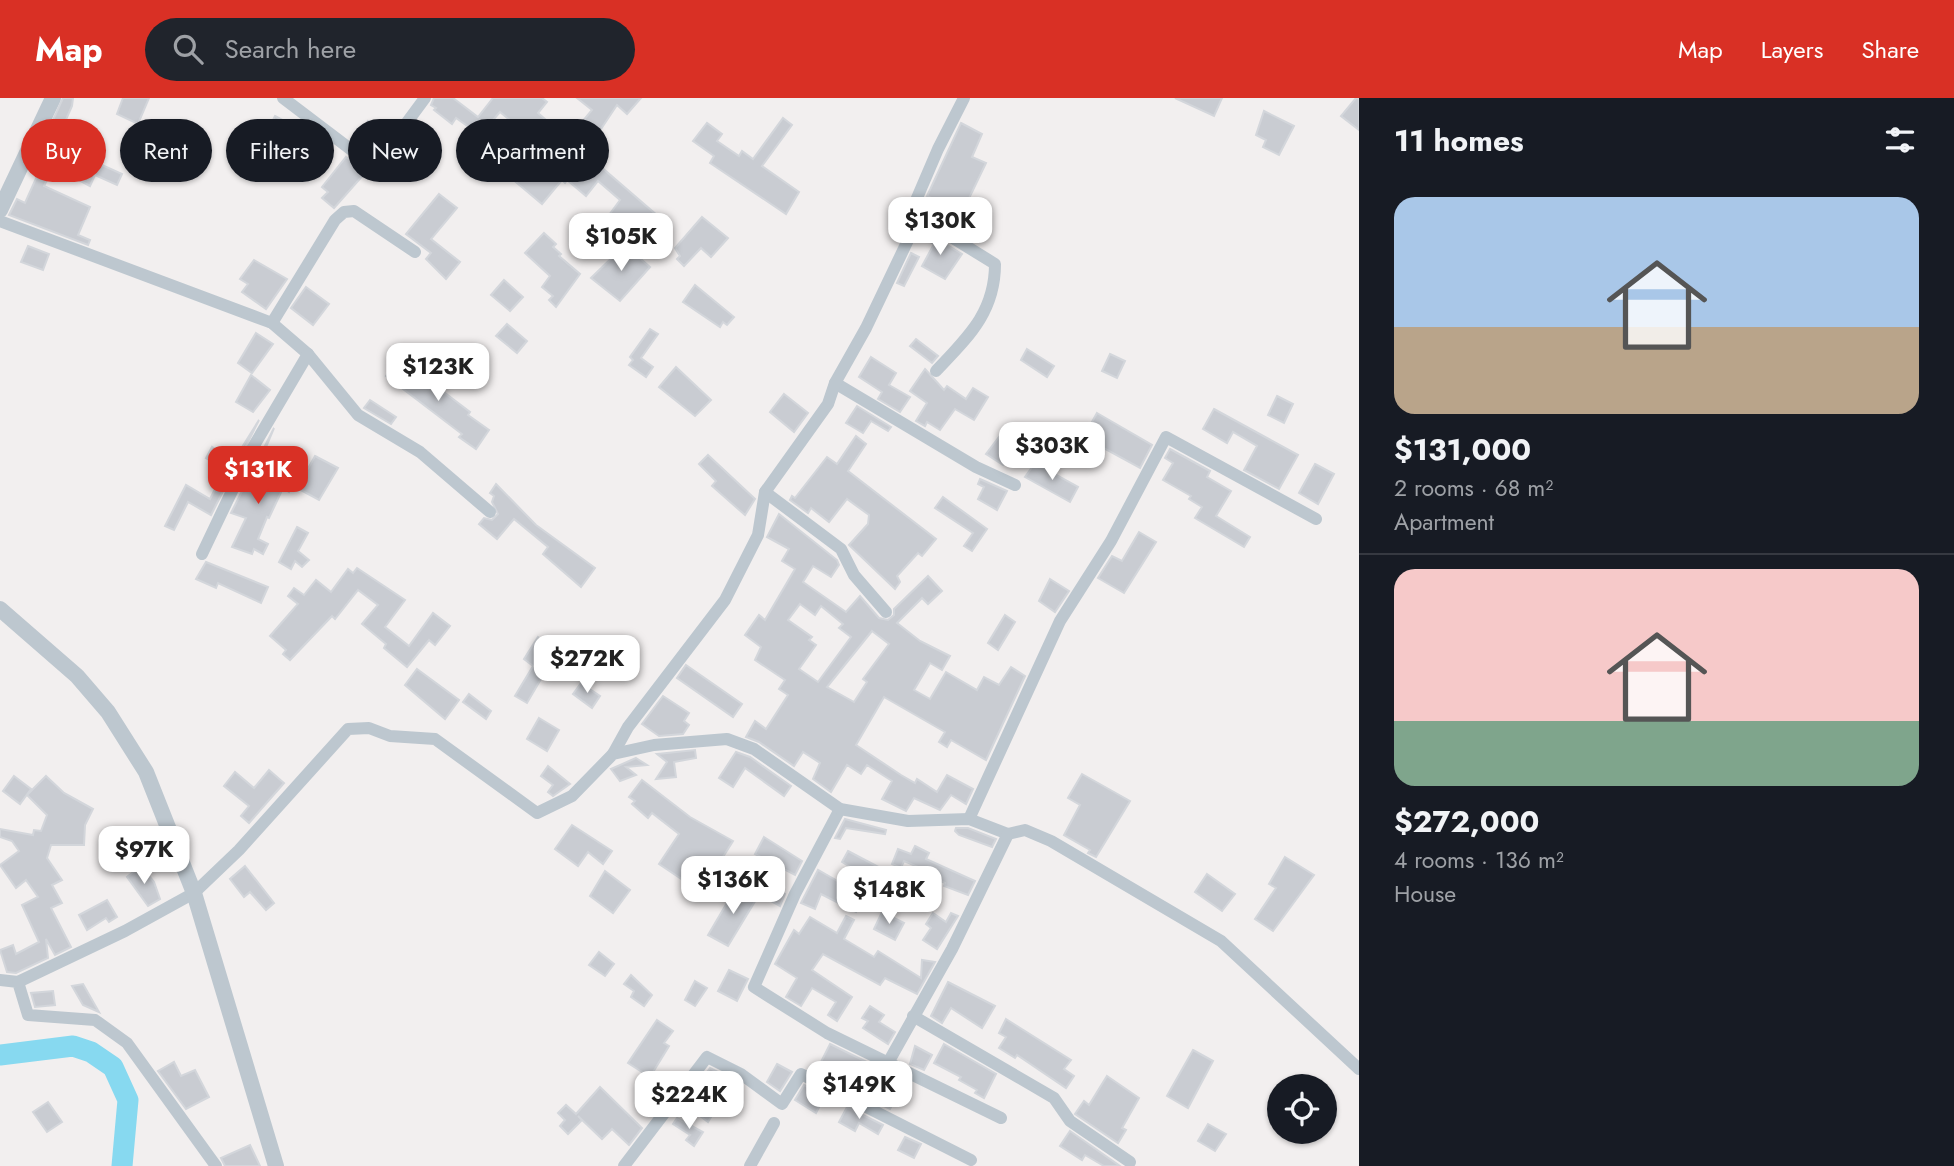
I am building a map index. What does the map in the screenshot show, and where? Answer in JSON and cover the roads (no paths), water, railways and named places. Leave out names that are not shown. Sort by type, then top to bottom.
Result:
[{"type":"street","points":[[0,210],[53,98]]},
{"type":"street","points":[[283,98],[374,167],[425,98]]},
{"type":"street","points":[[936,371],[974,331],[995,281],[995,264],[919,217],[914,205],[964,98]]},
{"type":"street","points":[[272,323],[335,220],[344,212],[354,211],[415,252]]},
{"type":"street","points":[[0,980],[18,982],[125,931],[194,893],[239,850],[348,729],[369,728],[390,736],[435,739],[537,813],[572,796],[613,754],[628,727],[725,600],[758,535],[765,492],[828,404],[835,383],[866,328],[919,217]]},
{"type":"street","points":[[0,221],[272,323],[308,355],[358,415],[420,452],[490,512]]},
{"type":"street","points":[[202,554],[252,449],[308,355]]},
{"type":"street","points":[[835,383],[976,467],[1016,485]]},
{"type":"street","points":[[969,819],[1060,621],[1111,541],[1166,437],[1316,519]]},
{"type":"street","points":[[765,492],[841,549],[854,575],[886,612]]},
{"type":"street","points":[[0,609],[76,676],[123,734],[146,772],[194,893],[276,1166]]},
{"type":"street","points":[[613,754],[654,745],[727,739],[754,749],[840,808],[908,821],[969,819],[1008,834],[1025,830],[1051,841],[1221,942],[1359,1069]]},
{"type":"street","points":[[840,808],[795,894],[754,987],[827,1033],[871,1056],[889,1061],[1000,1118]]},
{"type":"street","points":[[889,1061],[952,949],[1008,834]]},
{"type":"street","points":[[18,982],[27,1015],[94,1020],[127,1043],[216,1166]]},
{"type":"street","points":[[913,1016],[1054,1098],[1070,1121],[1129,1162]]},
{"type":"street","points":[[624,1166],[707,1057],[741,1074],[782,1104],[801,1074],[971,1160]]},
{"type":"street","points":[[750,1166],[774,1123]]},
{"type":"waterway","points":[[0,1055],[73,1046],[91,1052],[113,1067],[128,1100],[122,1166]]}]
